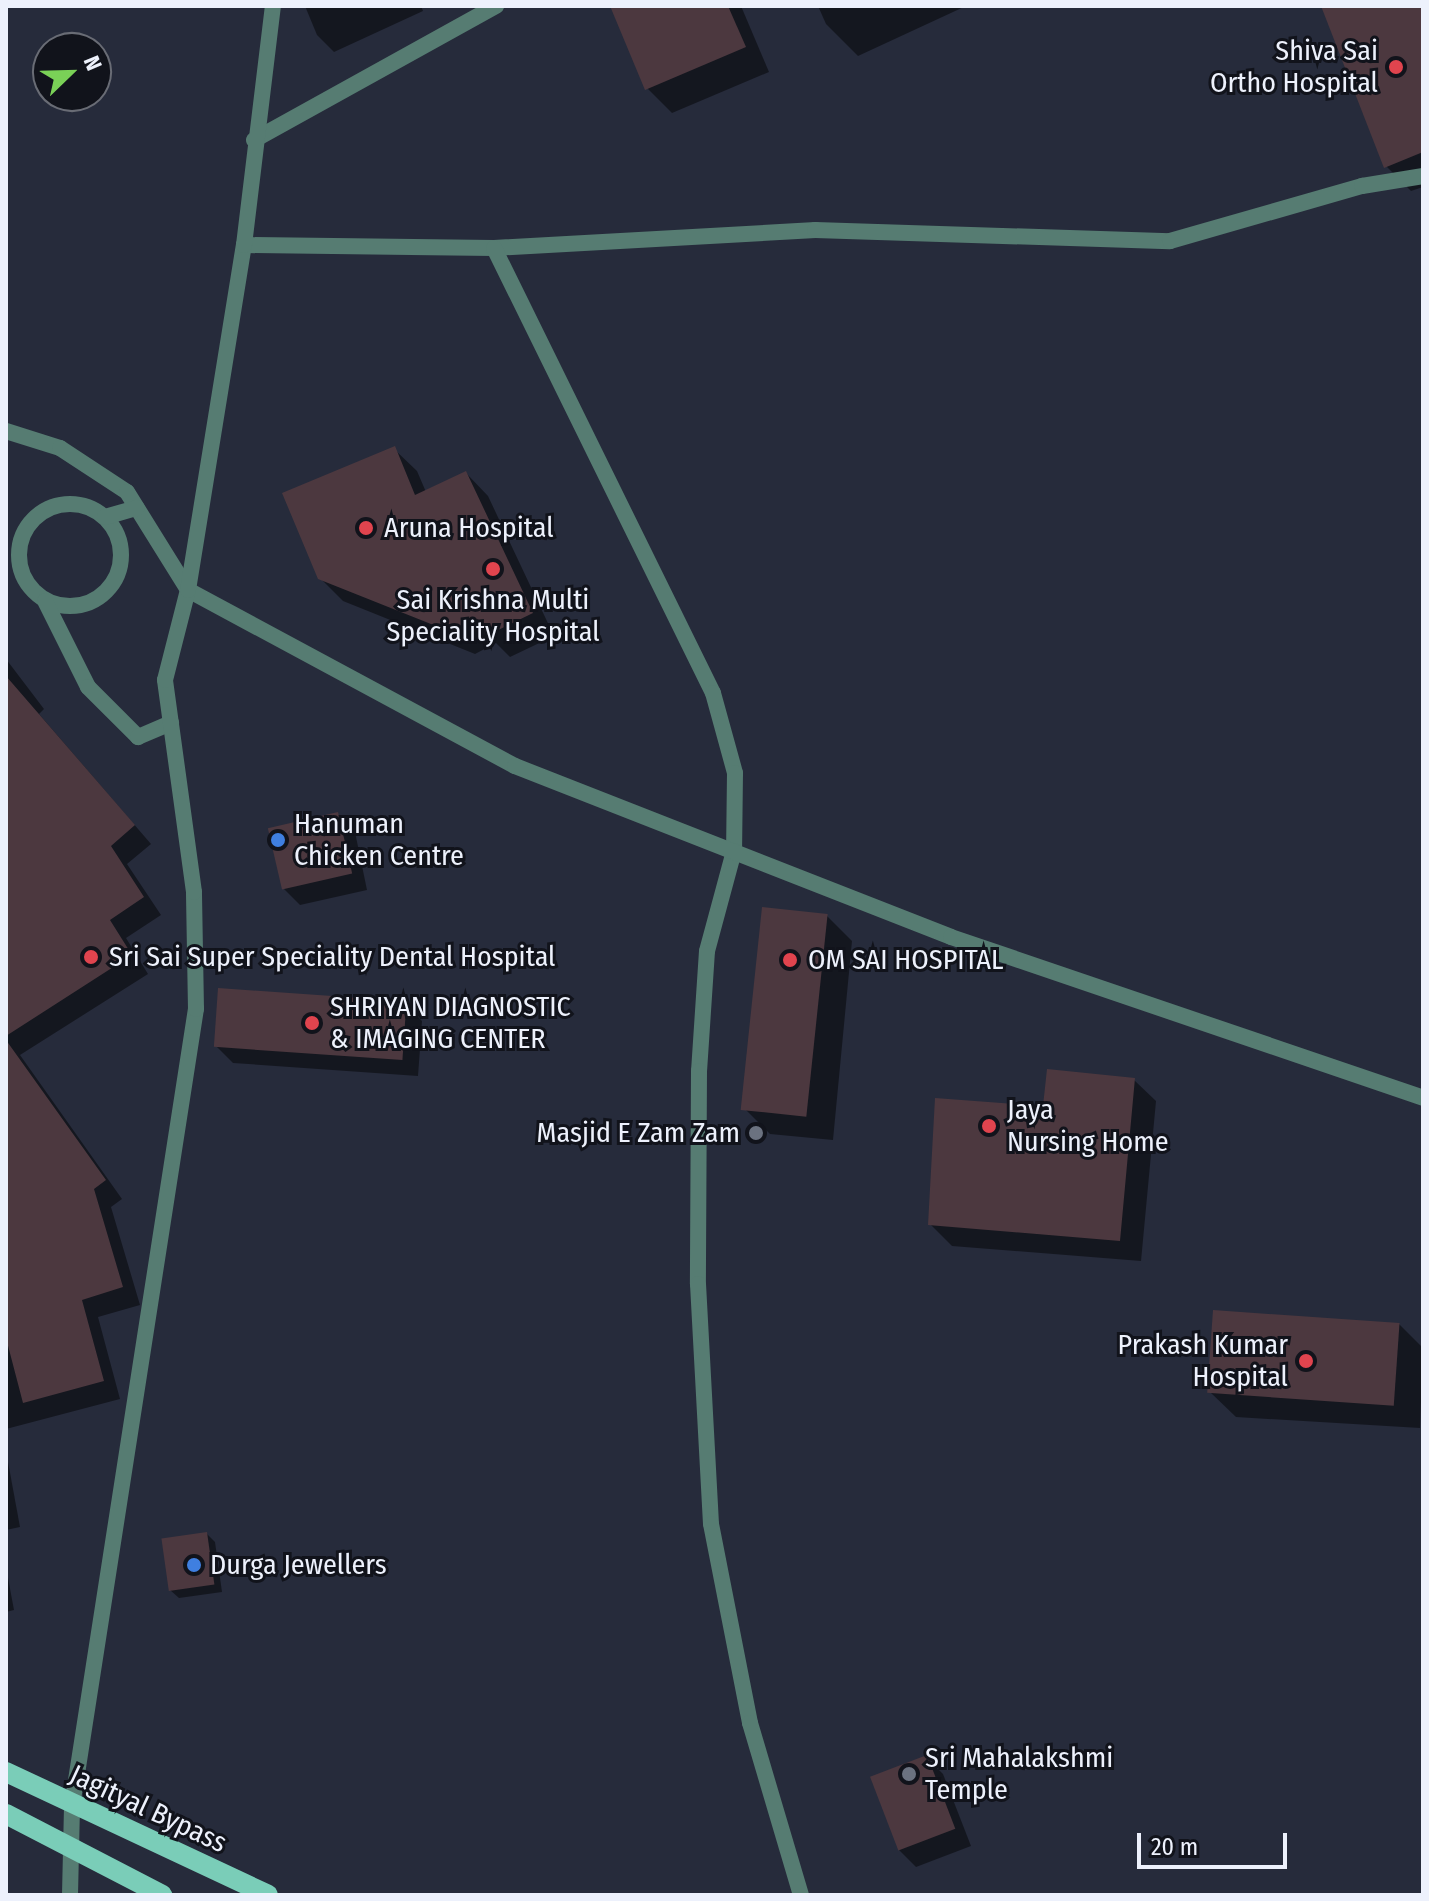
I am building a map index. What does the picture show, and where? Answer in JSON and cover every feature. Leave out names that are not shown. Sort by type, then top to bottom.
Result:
[{"type":"main road","name":"Jagityal Bypass","points":[[6,1772],[72,1806],[268,1895]]},
{"type":"main road","points":[[6,1814],[74,1853],[162,1895]]},
{"type":"street","points":[[70,1895],[74,1853],[72,1806],[196,1009],[194,892],[165,680],[188,590],[244,245],[254,140],[273,6]]},
{"type":"street","points":[[254,140],[496,6]]},
{"type":"street","points":[[244,245],[494,248],[815,230],[1170,241],[1362,186],[1423,176]]},
{"type":"street","points":[[494,248],[713,693],[735,773],[734,851],[707,951],[699,1071],[698,1284],[711,1524],[750,1723],[801,1895]]},
{"type":"street","points":[[6,431],[60,448],[127,492],[188,590],[515,766],[951,937],[1423,1098]]},
{"type":"street","points":[[45,601],[77,606],[107,592],[122,562],[115,530],[105,517],[91,507],[65,504],[40,512],[27,524],[18,558],[32,590],[45,601],[88,687],[138,737],[171,723]]},
{"type":"street","points":[[105,517],[137,508]]},
{"type":"building","points":[[610,6],[728,6],[746,47],[645,90]]},
{"type":"building","points":[[1321,6],[1423,6],[1423,152],[1384,168]]},
{"type":"building","points":[[395,446],[415,495],[466,471],[533,613],[486,636],[478,619],[451,632],[318,579],[282,493]]},
{"type":"building","points":[[6,676],[135,825],[111,846],[144,897],[110,920],[132,955],[6,1036]]},
{"type":"building","points":[[338,812],[352,873],[282,890],[268,828]]},
{"type":"building","points":[[762,907],[828,914],[806,1117],[741,1110]]},
{"type":"building","points":[[218,988],[407,1001],[402,1060],[214,1047]]},
{"type":"building","points":[[6,1040],[106,1180],[94,1189],[123,1287],[82,1300],[104,1381],[23,1403],[6,1338]]},
{"type":"building","points":[[1047,1069],[1135,1078],[1120,1241],[928,1225],[935,1098],[1043,1106]]},
{"type":"building","points":[[1213,1310],[1400,1323],[1394,1406],[1207,1393]]},
{"type":"building","points":[[207,1532],[214,1584],[169,1591],[161,1538]]},
{"type":"building","points":[[927,1755],[955,1829],[898,1851],[870,1777]]},
{"type":"place","name":"Shiva Sai Ortho Hospital","points":[[1396,67]]},
{"type":"place","name":"Aruna Hospital","points":[[366,528]]},
{"type":"place","name":"Sai Krishna Multi Speciality Hospital","points":[[493,569]]},
{"type":"place","name":"Hanuman Chicken Centre","points":[[278,840]]},
{"type":"place","name":"Sri Sai Super Speciality Dental Hospital","points":[[91,957]]},
{"type":"place","name":"OM SAI HOSPITAL","points":[[790,960]]},
{"type":"place","name":"SHRIYAN DIAGNOSTIC & IMAGING CENTER","points":[[312,1023]]},
{"type":"place","name":"Jaya Nursing Home","points":[[989,1126]]},
{"type":"place","name":"Masjid E Zam Zam","points":[[756,1133]]},
{"type":"place","name":"Prakash Kumar Hospital","points":[[1306,1361]]},
{"type":"place","name":"Durga Jewellers","points":[[194,1565]]},
{"type":"place","name":"Sri Mahalakshmi Temple","points":[[909,1774]]}]
